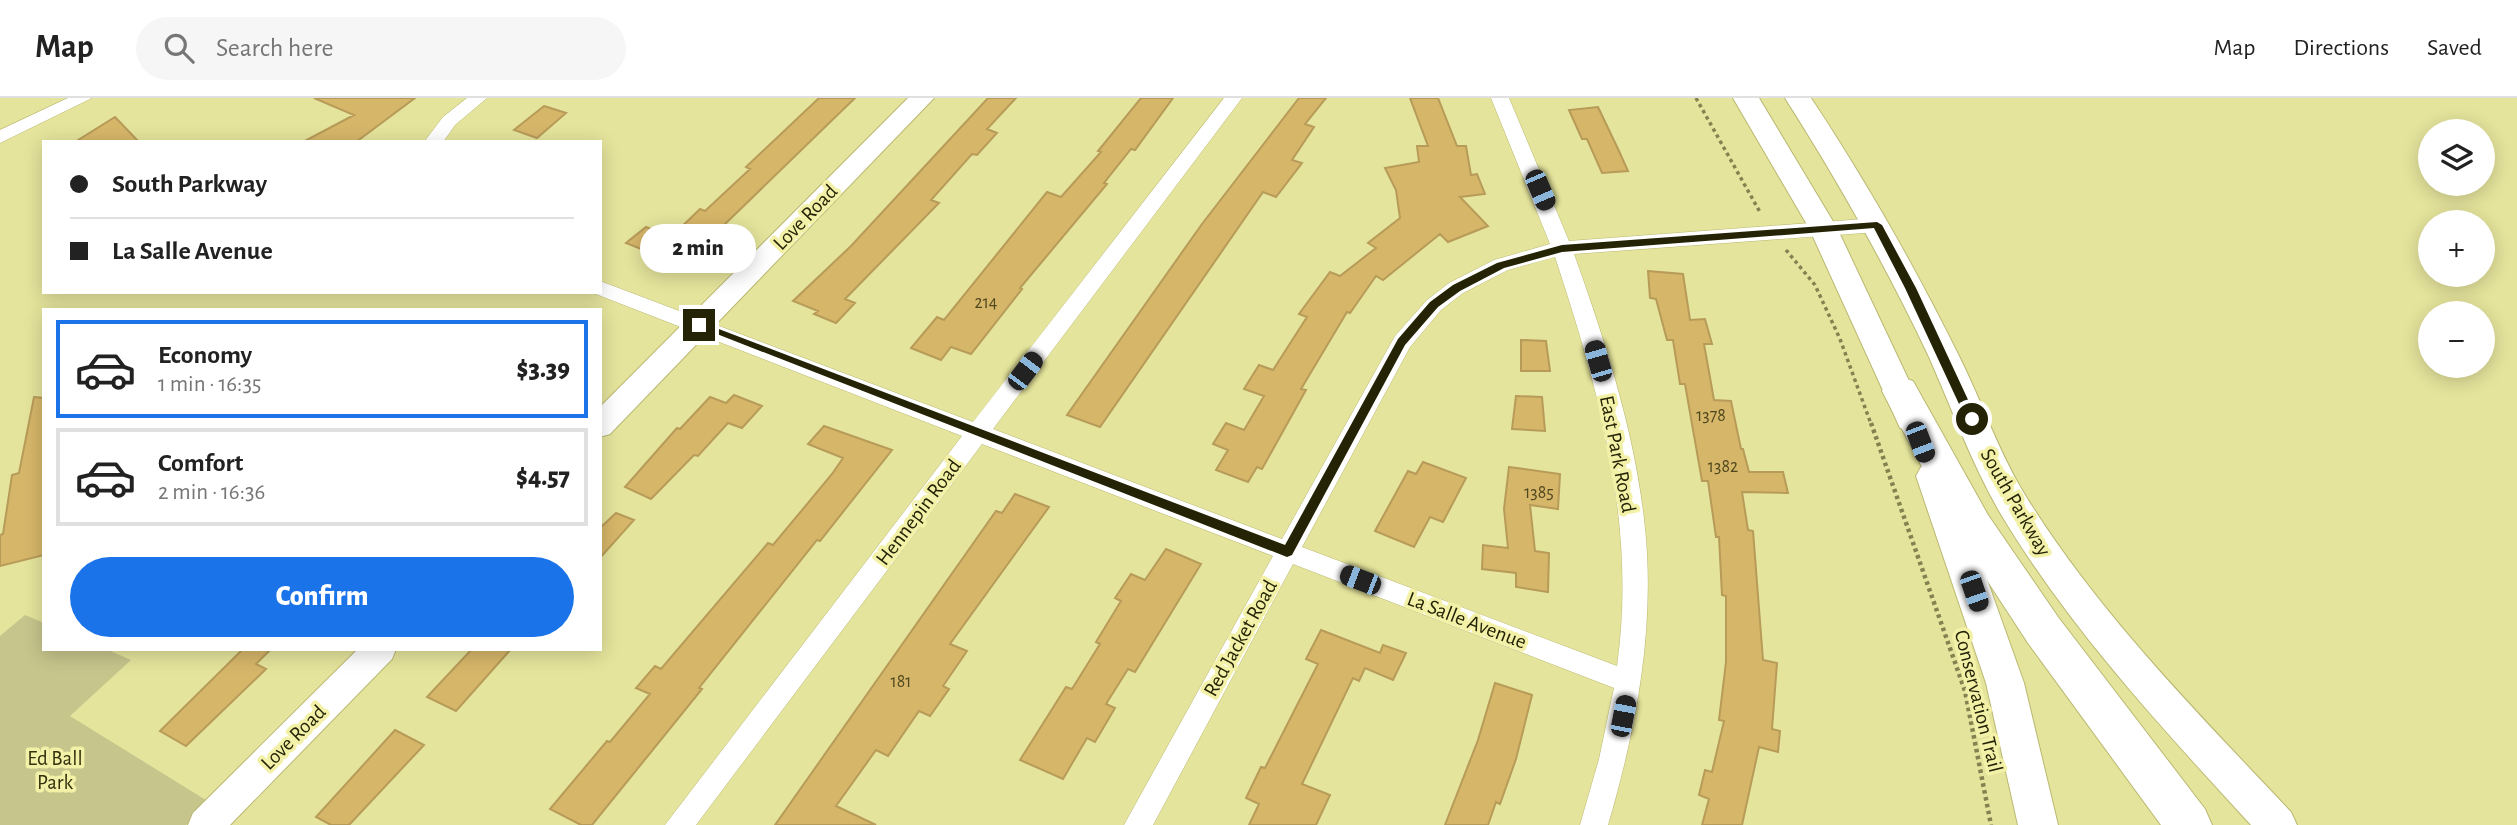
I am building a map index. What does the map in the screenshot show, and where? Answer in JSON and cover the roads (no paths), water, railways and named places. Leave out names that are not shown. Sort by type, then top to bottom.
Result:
[{"type":"highway","points":[[1900,391],[1974,527],[2043,630],[2189,825]]},
{"type":"main road","points":[[1746,98],[1823,228],[1900,391],[1940,492],[2005,683],[2038,825]]},
{"type":"main road","name":"South Parkway","points":[[1798,98],[1877,225],[1946,362],[1996,475],[2050,562],[2147,682],[2277,825]]},
{"type":"street","points":[[0,137],[83,98]]},
{"type":"street","points":[[435,140],[449,121],[478,98]]},
{"type":"street","name":"Love Road","points":[[602,424],[922,98]]},
{"type":"street","name":"Hennepin Road","points":[[679,825],[1233,98]]},
{"type":"street","name":"East Park Road","points":[[1500,98],[1562,248],[1611,407],[1628,484],[1635,554],[1634,630],[1618,737],[1594,825]]},
{"type":"street","name":"Red Jacket Road","points":[[1138,825],[1402,342],[1434,305],[1457,288],[1501,265],[1562,248],[1877,225]]},
{"type":"street","name":"La Salle Avenue","points":[[602,289],[1628,682]]},
{"type":"street","name":"Love Road","points":[[206,825],[378,651]]},
{"type":"park label","name":"Ed Ball Park","points":[[55,770]]}]
